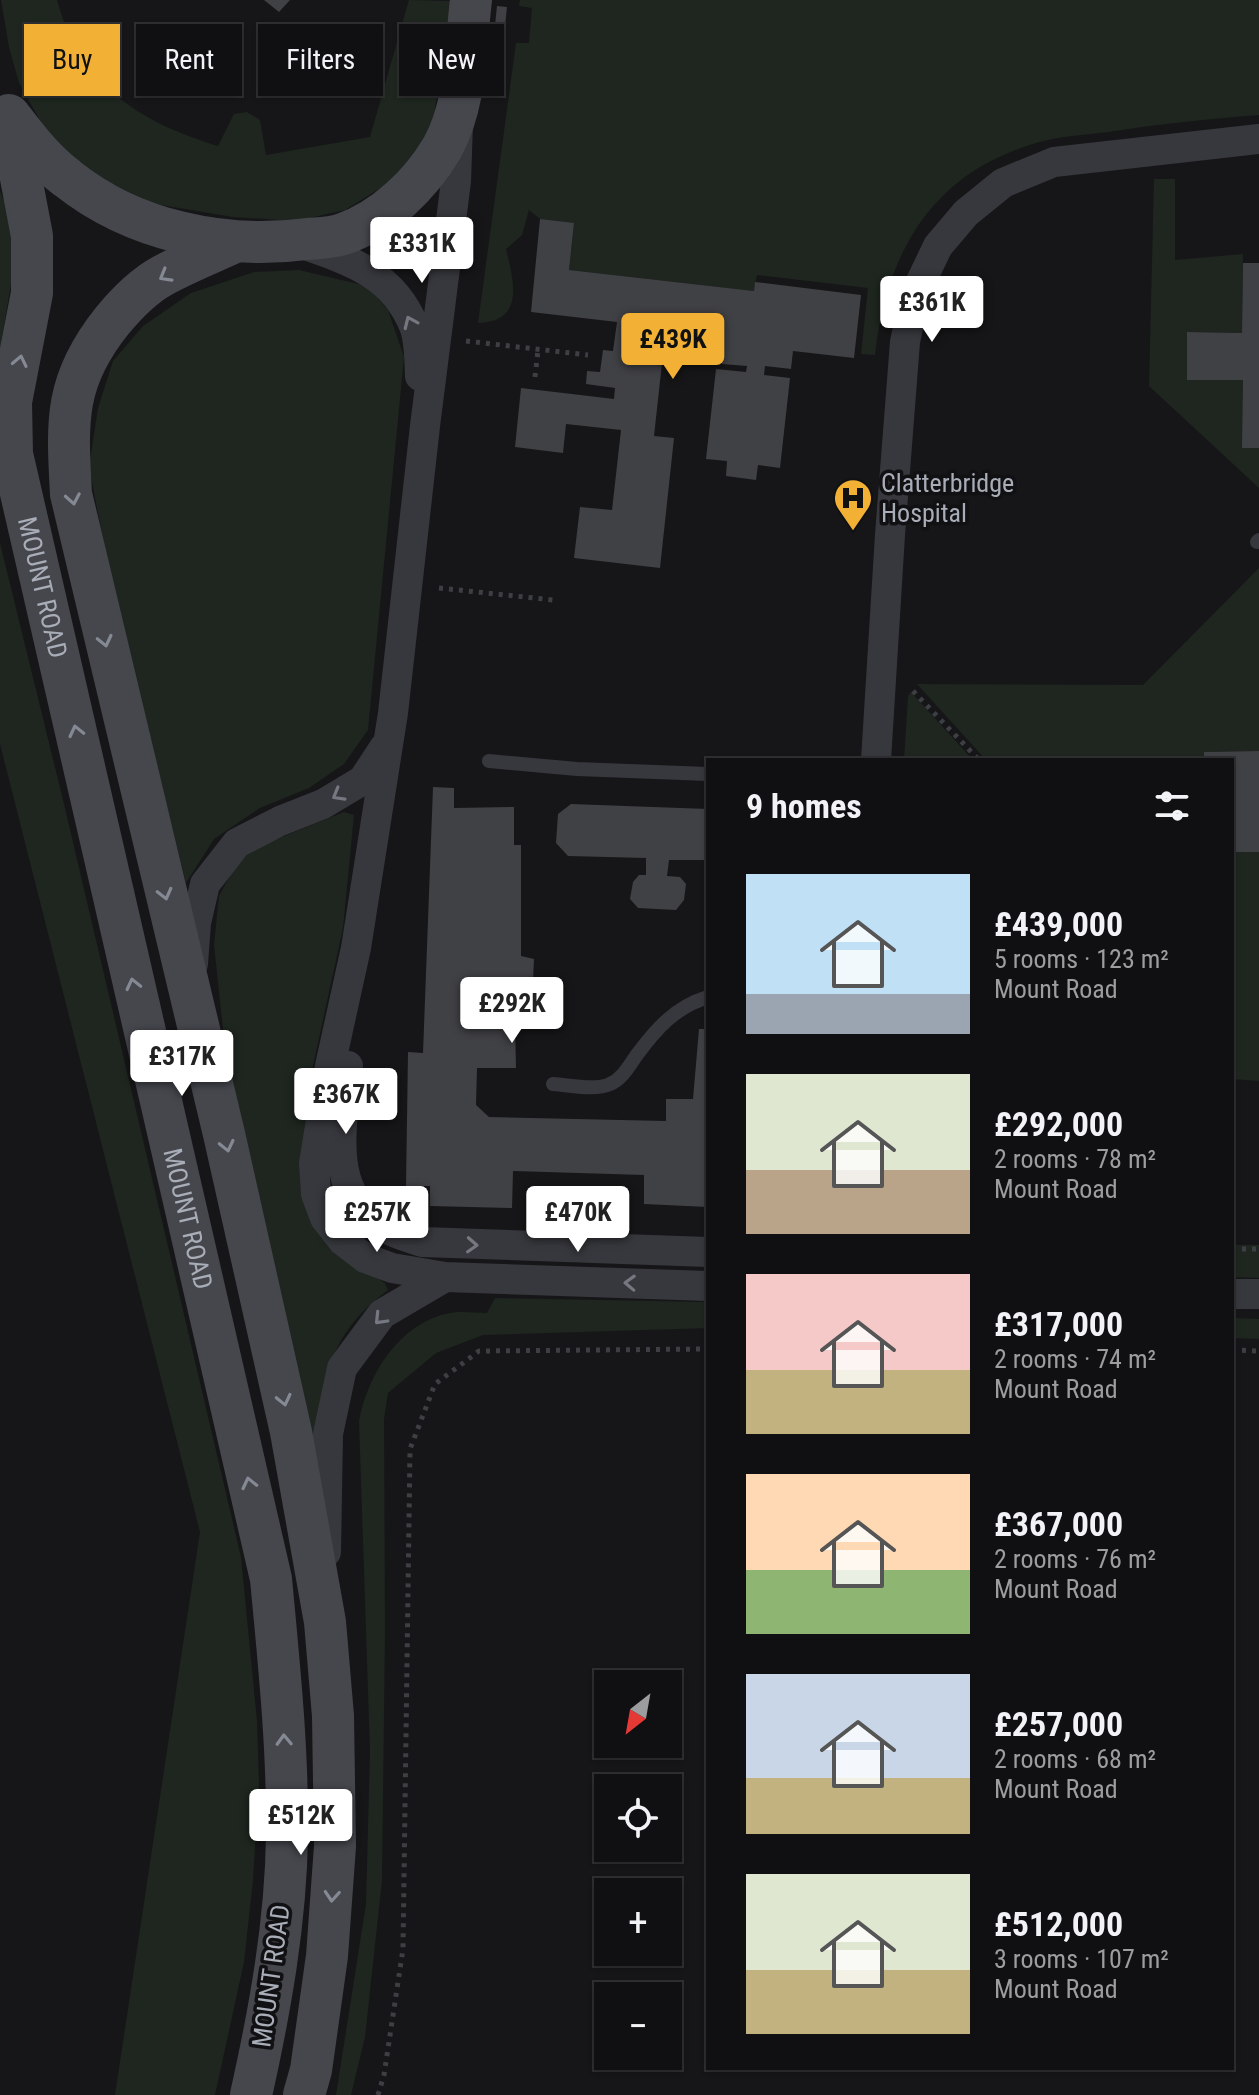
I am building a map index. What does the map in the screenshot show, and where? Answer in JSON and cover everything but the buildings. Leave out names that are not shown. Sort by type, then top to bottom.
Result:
[{"type":"main road","points":[[4,106],[34,147],[67,179],[116,209],[156,225],[202,238],[235,242],[293,241],[342,235],[376,218],[417,183],[442,147],[458,110],[471,0]]},
{"type":"main road","name":"MOUNT ROAD","points":[[4,106],[32,236],[32,293],[11,402],[12,454],[271,1579],[283,1712],[287,1837],[276,1957],[266,2027],[251,2095]]},
{"type":"main road","name":"MOUNT ROAD","points":[[235,242],[160,277],[123,308],[95,342],[75,381],[68,432],[71,494],[224,1134],[291,1432],[325,1622],[333,1716],[335,1846],[327,1956],[311,2070],[304,2095]]},
{"type":"street","points":[[458,110],[456,181],[389,739],[356,948],[330,1066],[316,1149],[316,1194],[325,1218],[343,1241],[365,1258],[392,1268],[445,1277],[706,1286]]},
{"type":"street","points":[[876,758],[905,342],[915,294],[938,246],[966,213],[1003,183],[1054,162],[1259,139]]},
{"type":"street","points":[[293,241],[355,262],[393,289],[415,328],[425,426]]},
{"type":"street","points":[[190,997],[196,923],[205,884],[237,843],[323,804],[363,780],[389,739]]},
{"type":"street","points":[[356,948],[341,1151],[343,1173],[352,1197],[369,1216],[388,1229],[422,1242],[706,1252]]},
{"type":"street","name":"MOUNT ROAD","points":[[325,1622],[328,1434],[342,1368],[382,1314],[445,1277]]},
{"type":"street","points":[[1234,1294],[1259,1294]]},
{"type":"lane","points":[[489,761],[577,769],[706,774]]},
{"type":"lane","points":[[553,1084],[610,1085],[620,1077],[659,1026],[688,1003],[706,998]]},
{"type":"path","points":[[437,337],[588,355]]},
{"type":"path","points":[[535,377],[538,350]]},
{"type":"path","points":[[407,585],[553,600]]},
{"type":"path","points":[[882,658],[977,758]]},
{"type":"path","points":[[1234,1249],[1259,1249]]},
{"type":"path","points":[[378,2095],[384,2075],[403,1949],[410,1449],[435,1384],[479,1351],[706,1349]]},
{"type":"path","points":[[1234,1350],[1259,1351]]},
{"type":"shaded area","points":[[1,0],[57,0],[65,24],[24,24],[24,92],[9,47]]},
{"type":"shaded area","points":[[409,0],[451,1],[448,24],[402,24]]},
{"type":"shaded area","points":[[520,0],[1259,0],[1259,115],[1054,139],[1000,157],[969,174],[942,196],[903,251],[890,283],[875,355],[861,354],[868,288],[757,275],[754,291],[569,270],[574,224],[540,219],[529,210],[522,235],[506,249],[513,286],[510,308],[493,321],[478,323],[516,43],[529,43],[532,8],[519,6]]},
{"type":"shaded area","points":[[399,35],[399,96],[437,96],[434,116],[416,155],[384,186],[345,210],[296,221],[233,217],[155,204],[105,181],[68,153],[42,124],[26,96],[116,96],[163,125],[218,146],[234,114],[247,112],[260,120],[266,155],[370,137]]},
{"type":"shaded area","points":[[1154,179],[1175,179],[1175,260],[1243,254],[1242,333],[1187,332],[1187,379],[1243,380],[1243,448],[1259,448],[1259,488],[1149,386]]},
{"type":"shaded area","points":[[0,191],[13,224],[11,284],[0,349]]},
{"type":"shaded area","points":[[299,270],[367,286],[388,310],[404,357],[368,730],[344,764],[309,788],[260,808],[214,839],[186,883],[113,590],[89,467],[98,408],[113,361],[143,326],[191,293],[254,272]]},
{"type":"shaded area","points":[[0,543],[241,1557],[257,1721],[259,1785],[244,1962],[215,2095],[115,2095],[200,1532],[0,744]]},
{"type":"shaded area","points":[[1259,568],[1259,751],[1205,752],[1204,758],[984,758],[917,684],[1143,685]]},
{"type":"shaded area","points":[[911,692],[971,758],[904,758],[908,696]]},
{"type":"shaded area","points":[[344,812],[354,815],[343,928],[311,1075],[304,1139],[361,1267],[385,1283],[388,1290],[352,1324],[340,1342],[325,1381],[314,1451],[226,1057],[214,945],[219,896],[232,872],[252,849]]},
{"type":"shaded area","points":[[1234,852],[1259,852],[1259,1081],[1234,1079]]},
{"type":"shaded area","points":[[1234,1245],[1259,1245],[1259,1278],[1234,1277]]},
{"type":"shaded area","points":[[495,1298],[706,1302],[706,1328],[483,1335],[436,1353],[388,1393],[384,1419],[382,1880],[365,2037],[351,2095],[336,2095],[366,1904],[370,1751],[359,1421],[363,1403],[378,1369],[401,1339],[416,1327],[450,1313],[487,1313]]},
{"type":"shaded area","points":[[1234,1318],[1259,1319],[1259,1339],[1234,1338]]},
{"type":"place","name":"Clatterbridge Hospital","points":[[853,532]]}]
